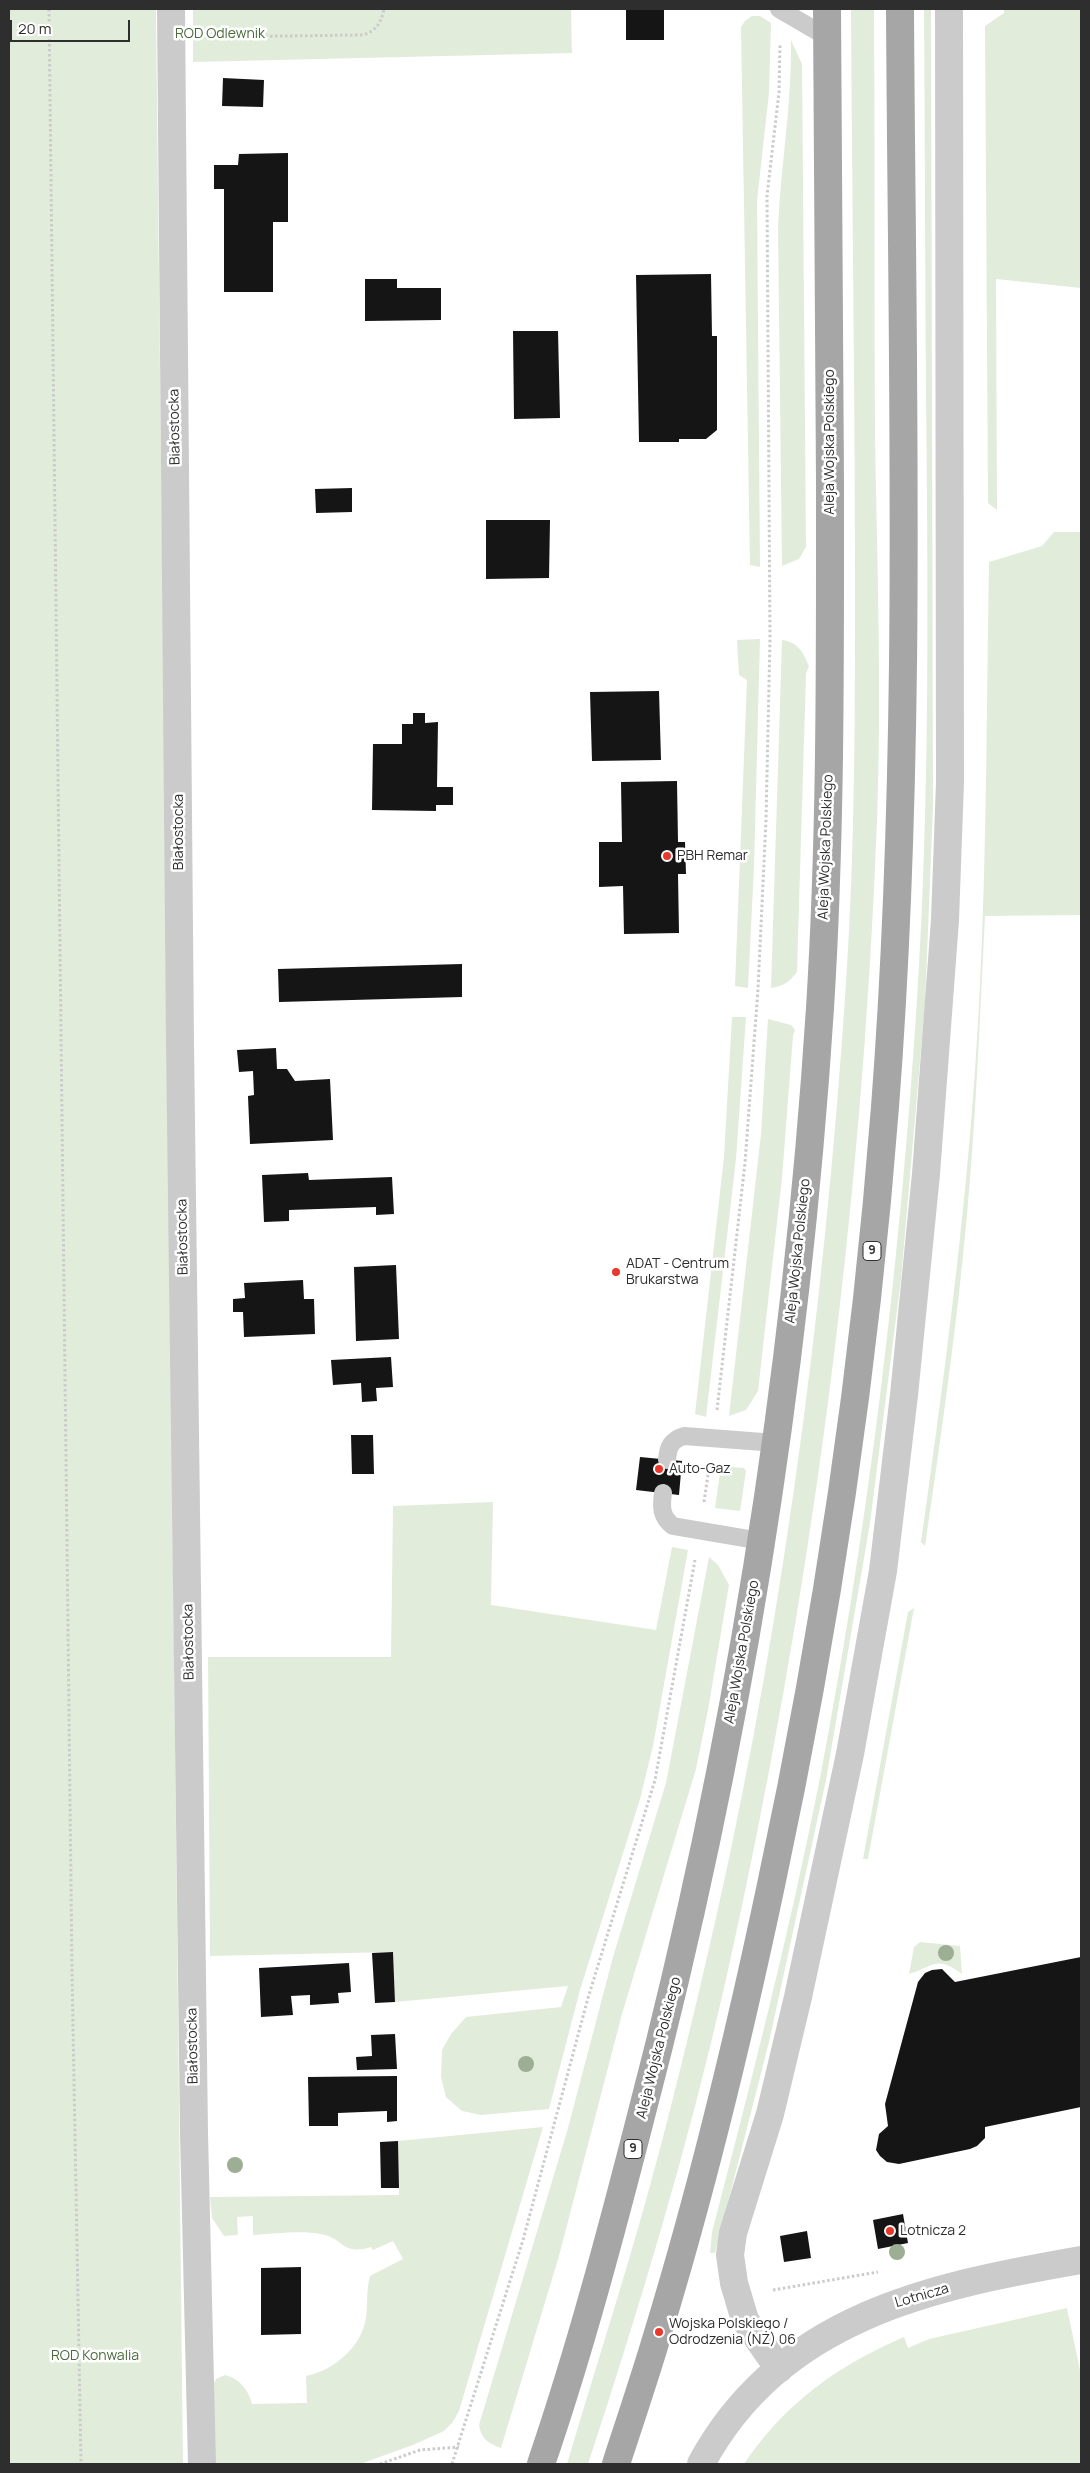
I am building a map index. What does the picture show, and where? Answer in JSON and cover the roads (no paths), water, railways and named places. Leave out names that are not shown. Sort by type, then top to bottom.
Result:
[{"type":"main road","name":"Aleja Wojska Polskiego","points":[[541,2464],[612,2227],[665,2026],[721,1769],[761,1540],[776,1443],[793,1306],[814,1095],[826,867],[831,612],[827,9]]},
{"type":"main road","name":"9","points":[[616,2464],[659,2332],[707,2157],[763,1922],[789,1800],[829,1580],[866,1311],[886,1104],[902,776],[900,9]]},
{"type":"street","name":"Białostocka","points":[[171,9],[180,1033],[194,2133],[202,2464]]},
{"type":"street","points":[[778,2369],[745,2320],[734,2283],[730,2255],[733,2234],[770,2114],[798,1997],[850,1754],[883,1571],[904,1395],[926,1174],[944,930],[950,782],[949,9]]},
{"type":"street","name":"Lotnicza","points":[[701,2464],[729,2421],[778,2369],[829,2333],[894,2304],[961,2284],[1081,2260]]},
{"type":"lane","points":[[780,9],[827,37]]},
{"type":"lane","points":[[667,1460],[668,1448],[677,1438],[684,1436],[776,1443]]},
{"type":"lane","points":[[663,1493],[661,1508],[667,1522],[673,1526],[700,1532],[761,1540]]},
{"type":"place","name":"PBH Remar","points":[[667,856]]},
{"type":"place","name":"ADAT - Centrum Brukarstwa","points":[[616,1272]]},
{"type":"place","name":"Auto-Gaz","points":[[659,1469]]},
{"type":"place","name":"Lotnicza 2","points":[[890,2231]]},
{"type":"place","name":"Wojska Polskiego / Odrodzenia (NŻ) 06","points":[[659,2332]]},
{"type":"park label","name":"ROD Odlewnik","points":[[220,34]]},
{"type":"park label","name":"ROD Konwalia","points":[[95,2356]]}]
